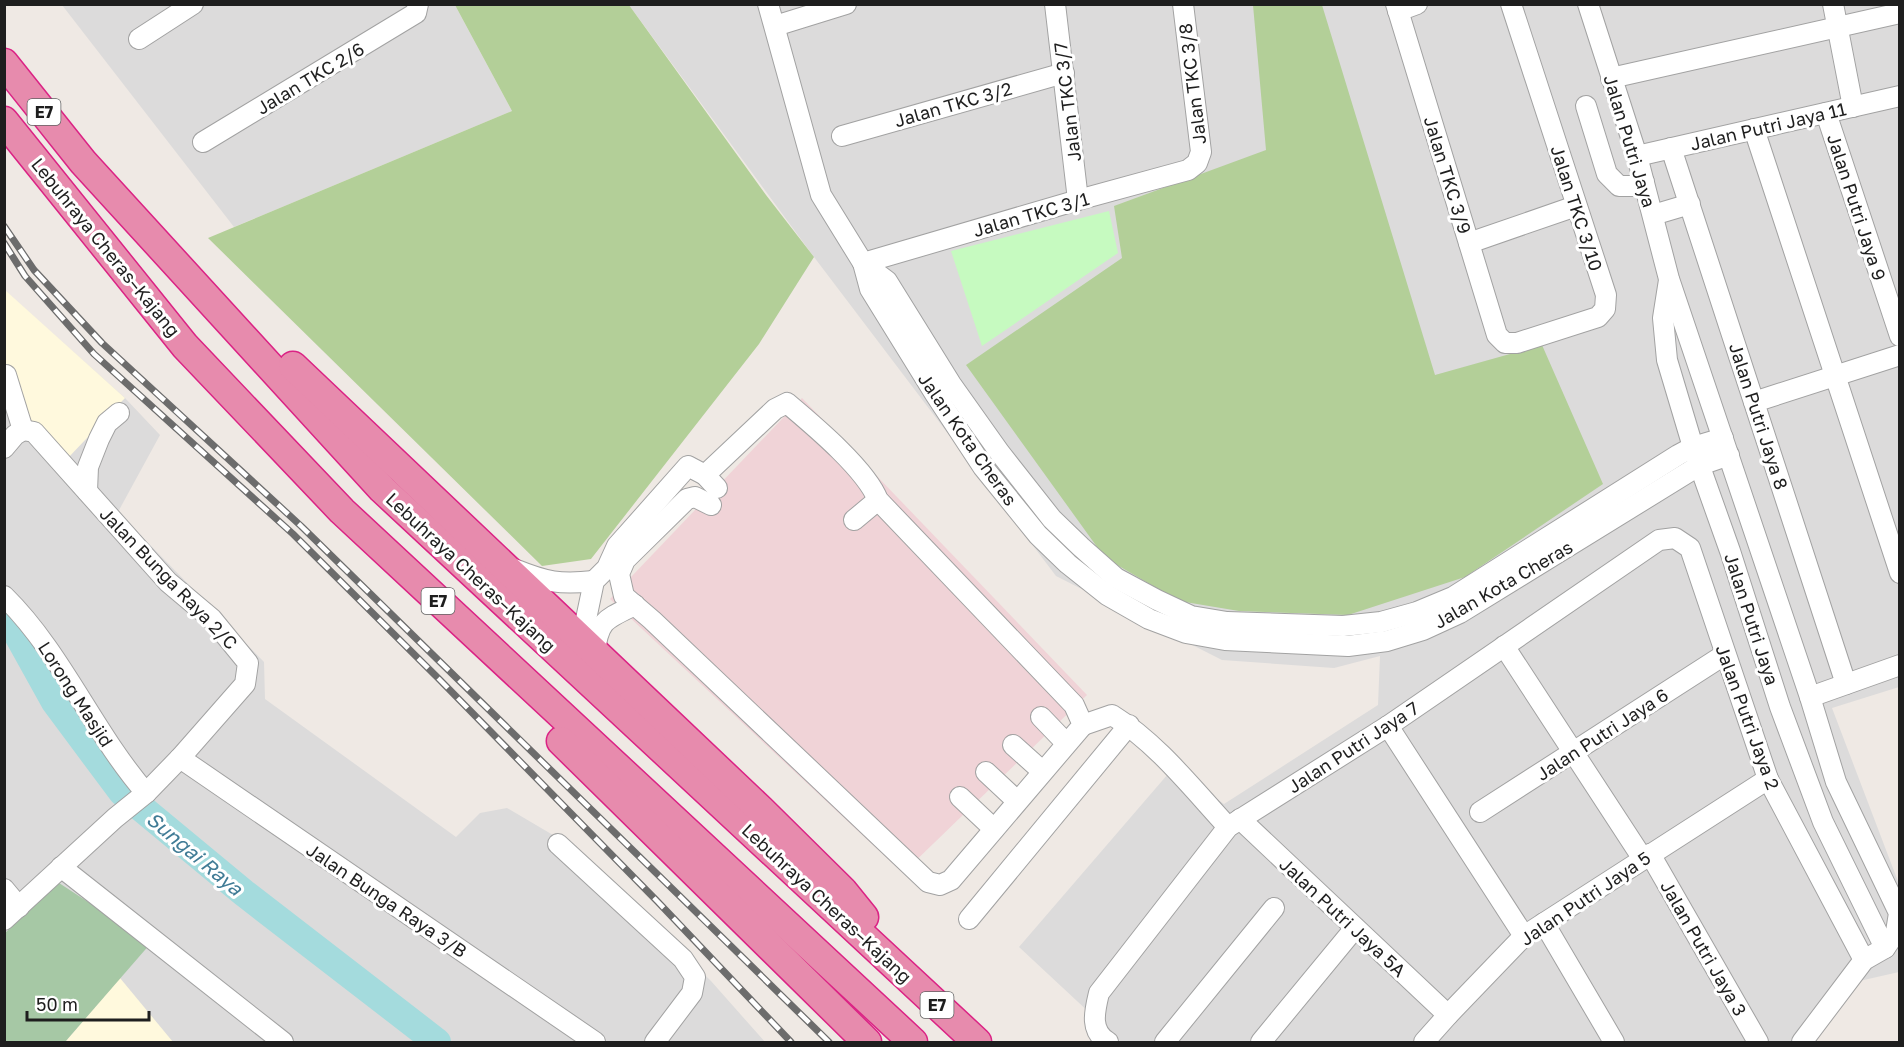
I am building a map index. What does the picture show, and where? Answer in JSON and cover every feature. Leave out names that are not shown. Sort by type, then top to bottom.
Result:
[{"type":"highway","name":"Lebuhraya Cheras–Kajang","points":[[4,63],[83,162],[382,489],[978,1042]]},
{"type":"highway","name":"Lebuhraya Cheras–Kajang","points":[[4,121],[185,346],[342,511],[914,1042]]},
{"type":"highway","points":[[83,162],[208,276],[262,336],[704,755],[843,891],[879,935],[896,968]]},
{"type":"highway","points":[[342,511],[369,553],[867,1042]]},
{"type":"street","points":[[139,39],[193,4]]},
{"type":"street","name":"Jalan Kota Cheras","points":[[768,4],[821,195],[863,263],[887,281],[957,393],[1052,519],[1116,578],[1191,616],[1227,622],[1342,626],[1381,622],[1417,612],[1453,597],[1690,456],[1726,446]]},
{"type":"street","points":[[775,26],[846,4]]},
{"type":"street","name":"Jalan TKC 3/7","points":[[1055,4],[1078,200]]},
{"type":"street","name":"Jalan TKC 3/8","points":[[1183,4],[1201,152],[1197,164]]},
{"type":"street","points":[[1397,8],[1417,4]]},
{"type":"street","name":"Jalan TKC 3/10","points":[[1505,343],[1516,344],[1598,316],[1605,309],[1606,295],[1510,4]]},
{"type":"street","name":"Jalan Putri Jaya","points":[[1588,4],[1637,156],[1669,279],[1810,697],[1836,782],[1899,913]]},
{"type":"street","points":[[1833,4],[1853,107]]},
{"type":"street","name":"Jalan TKC 3/9","points":[[1397,8],[1497,335],[1505,343]]},
{"type":"street","name":"Jalan TKC 2/6","points":[[203,142],[417,9]]},
{"type":"street","points":[[1611,78],[1899,13]]},
{"type":"street","name":"Jalan TKC 3/2","points":[[842,136],[1064,73]]},
{"type":"street","name":"Jalan Putri Jaya 11","points":[[1637,156],[1853,107],[1899,99]]},
{"type":"street","points":[[1586,106],[1607,174],[1619,186],[1632,186],[1644,182]]},
{"type":"street","name":"Jalan Putri Jaya 9","points":[[1826,113],[1899,336]]},
{"type":"street","points":[[1754,129],[1899,573]]},
{"type":"street","name":"Jalan Putri Jaya 8","points":[[1671,148],[1846,684]]},
{"type":"street","name":"Jalan TKC 3/1","points":[[863,263],[1188,170],[1197,164]]},
{"type":"street","points":[[1653,215],[1690,204]]},
{"type":"street","points":[[1469,243],[1576,206]]},
{"type":"street","name":"Jalan Putri Jaya","points":[[1669,279],[1663,318],[1667,360],[1690,456],[1823,822],[1885,948]]},
{"type":"street","points":[[1754,402],[1899,355]]},
{"type":"street","points":[[4,448],[15,435],[23,430],[6,375]]},
{"type":"street","points":[[503,565],[560,584],[601,575],[625,560],[687,500],[711,489],[775,409],[788,403],[826,437],[873,488],[878,500],[1074,705],[1083,724]]},
{"type":"street","points":[[87,491],[88,467],[95,449],[107,423],[119,413]]},
{"type":"street","name":"Jalan Bunga Raya 2/C","points":[[23,430],[34,432],[168,582],[212,619],[248,663],[245,684],[180,758]]},
{"type":"street","points":[[590,648],[585,624],[601,575],[617,546],[688,466],[711,489]]},
{"type":"street","points":[[854,520],[878,500]]},
{"type":"street","name":"Jalan Putri Jaya 7","points":[[1108,1042],[1103,1039],[1093,1020],[1099,993],[1234,823],[1388,726],[1659,540],[1675,538]]},
{"type":"street","name":"Jalan Putri Jaya 2","points":[[1675,538],[1690,548],[1724,655],[1768,779],[1864,960]]},
{"type":"street","points":[[625,560],[619,574],[624,596],[928,882],[940,885],[951,880],[1083,724],[1112,715],[1129,725],[969,919]]},
{"type":"street","name":"Lorong Masjid","points":[[4,596],[38,634],[126,770],[146,794]]},
{"type":"street","points":[[590,648],[599,628],[606,621],[635,605]]},
{"type":"street","name":"Jalan Putri Jaya 3","points":[[1504,646],[1573,752],[1646,856],[1758,1042]]},
{"type":"street","name":"Jalan Putri Jaya 6","points":[[1480,812],[1724,655]]},
{"type":"street","points":[[1810,697],[1899,665]]},
{"type":"street","points":[[1041,717],[1066,743]]},
{"type":"street","name":"Jalan Putri Jaya 5A","points":[[1129,725],[1174,769],[1355,928],[1448,1015]]},
{"type":"street","points":[[1388,726],[1524,936]]},
{"type":"street","points":[[1013,745],[1042,771]]},
{"type":"street","points":[[4,920],[115,818],[146,794],[180,758]]},
{"type":"street","name":"Jalan Bunga Raya 3/B","points":[[180,758],[595,1042]]},
{"type":"street","points":[[986,772],[1017,801]]},
{"type":"street","name":"Jalan Putri Jaya 5","points":[[1424,1042],[1524,936],[1768,779]]},
{"type":"street","points":[[960,797],[994,829]]},
{"type":"street","points":[[558,844],[682,959],[695,977],[692,993],[655,1042]]},
{"type":"street","points":[[61,867],[283,1042]]},
{"type":"street","points":[[4,889],[19,907]]},
{"type":"street","points":[[1164,1042],[1274,908]]},
{"type":"street","points":[[1802,1042],[1864,960],[1885,948],[1896,932],[1899,913]]},
{"type":"street","points":[[1544,923],[1614,1042]]},
{"type":"street","points":[[1261,1042],[1355,928]]},
{"type":"shaded area","points":[[62,5],[455,5],[512,111],[234,227]]},
{"type":"shaded area","points":[[629,5],[1899,5],[1899,687],[1832,708],[1899,884],[1899,972],[1855,982],[1813,1042],[1121,1042],[1019,947],[1174,767],[1224,804],[1378,705],[1380,656],[1334,668],[1222,660],[1056,576],[814,257]]},
{"type":"shaded area","points":[[4,290],[125,398],[160,435],[118,512],[264,662],[265,699],[456,837],[480,813],[507,808],[575,848],[711,981],[765,1042],[5,1042]]},
{"type":"shaded area","points":[[5,290],[125,398],[68,458],[14,423],[5,411]]},
{"type":"shaded area","points":[[802,398],[1087,695],[903,873],[610,599]]},
{"type":"shaded area","points":[[120,978],[173,1042],[65,1042]]},
{"type":"green space","points":[[455,5],[629,5],[766,195],[814,257],[759,344],[591,559],[542,566],[208,238],[512,111]]},
{"type":"green space","points":[[1253,5],[1322,5],[1435,375],[1542,345],[1603,484],[1465,577],[1348,615],[1239,611],[1179,601],[1105,558],[966,365],[1122,258],[1114,206],[1266,150]]},
{"type":"green space","points":[[1109,211],[1118,253],[982,346],[951,251]]},
{"type":"green space","points":[[59,883],[151,943],[65,1042],[5,1042],[5,933]]},
{"type":"waterway","name":"Sungai Raya","points":[[4,616],[10,621],[55,702],[122,792],[244,893],[437,1042]]},
{"type":"railway","points":[[4,226],[34,270],[102,343],[301,526],[829,1042]]},
{"type":"railway","points":[[4,243],[25,276],[94,354],[293,534],[658,902],[791,1042]]}]
